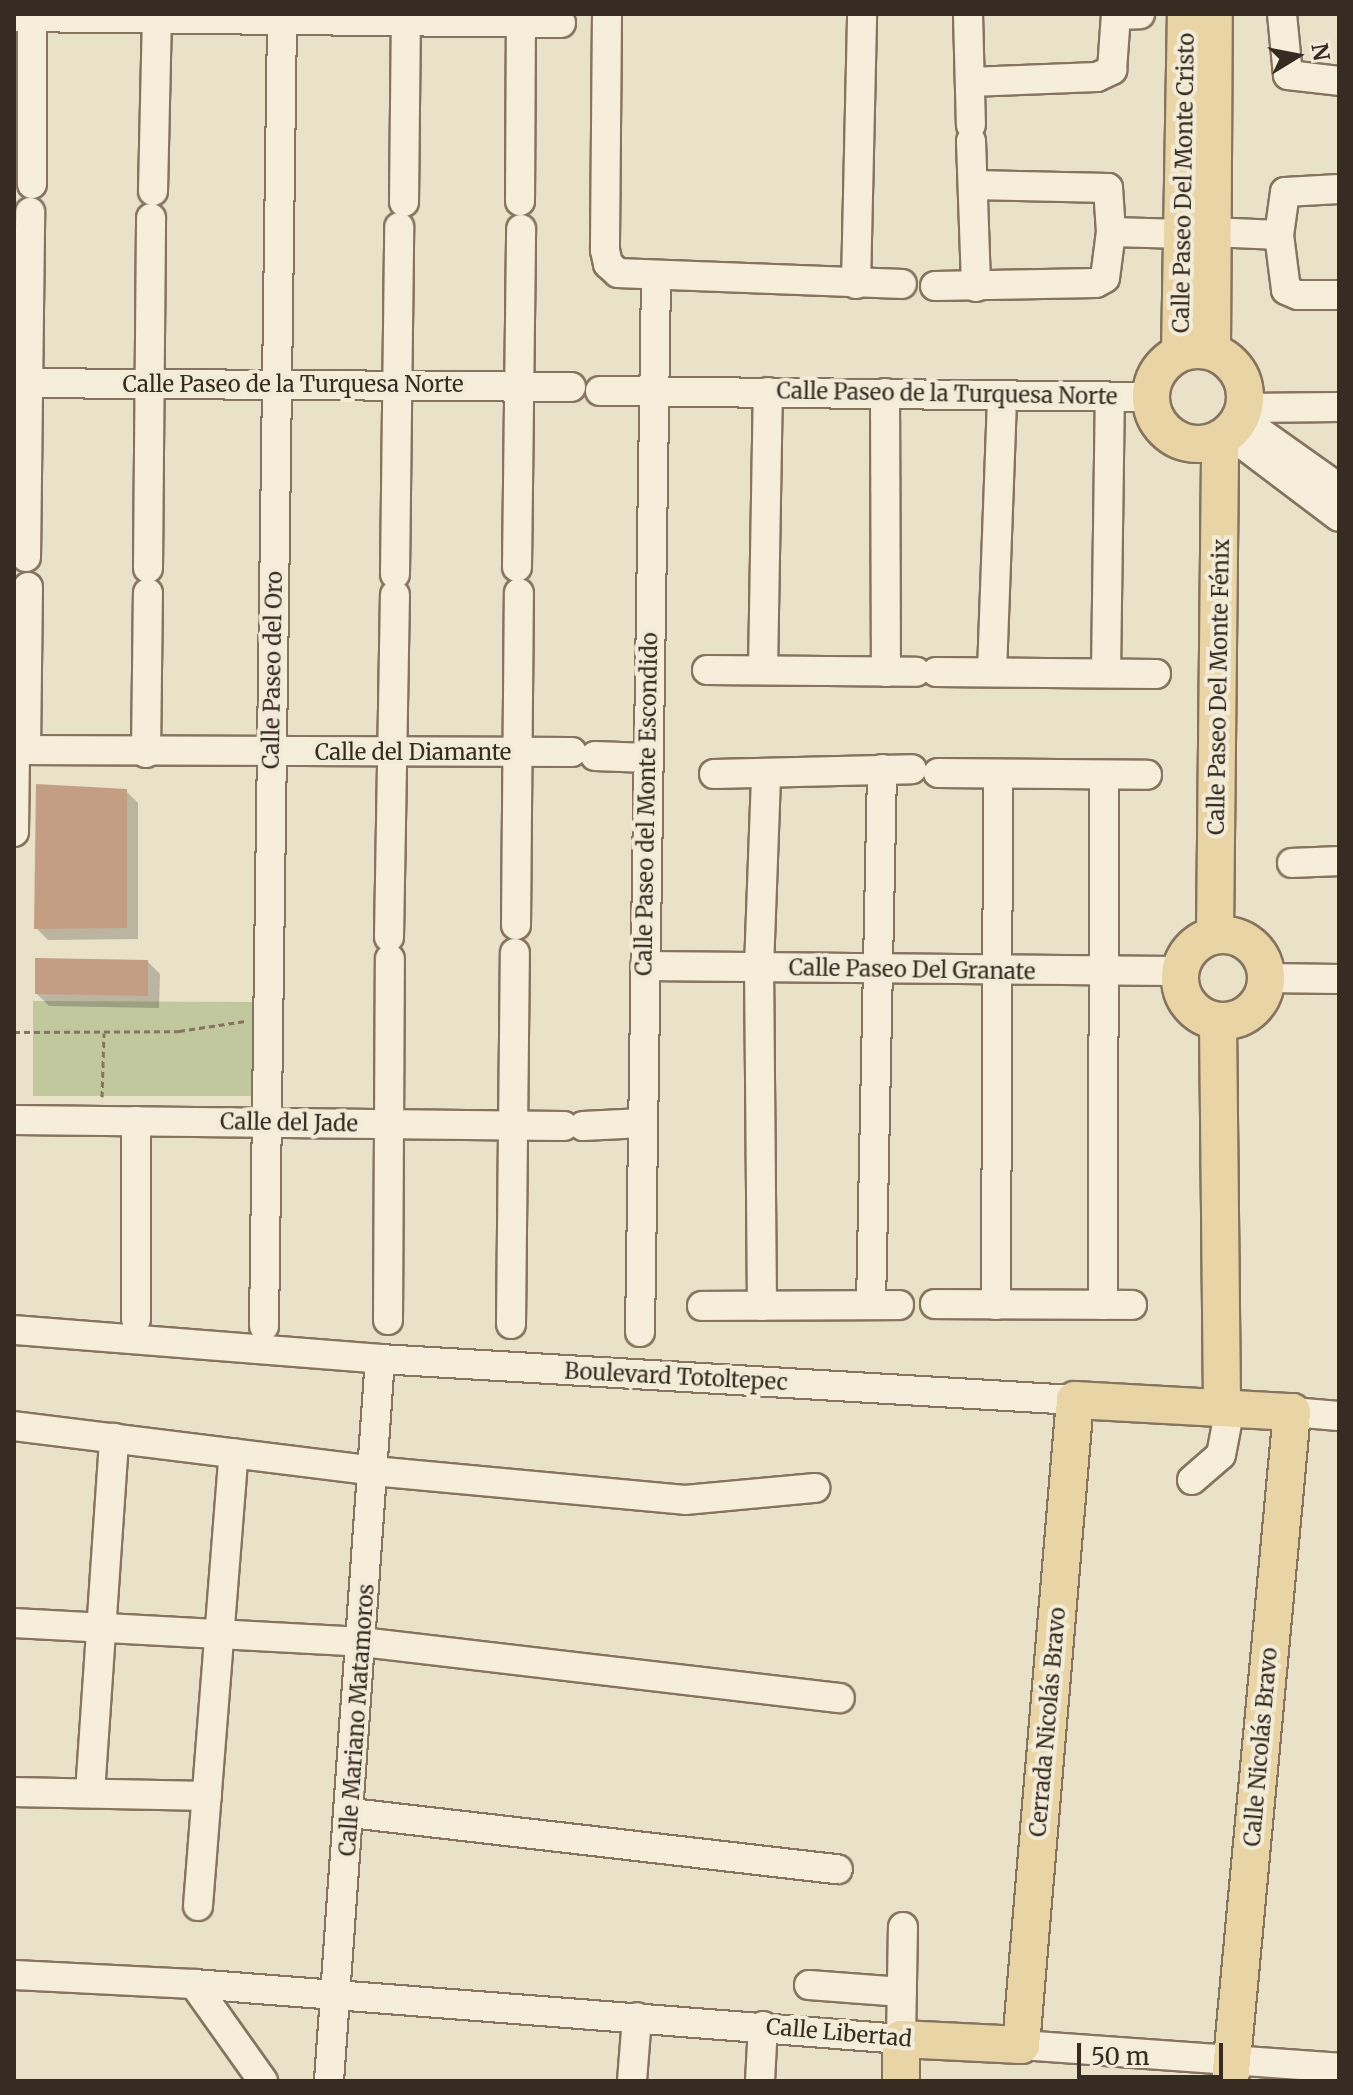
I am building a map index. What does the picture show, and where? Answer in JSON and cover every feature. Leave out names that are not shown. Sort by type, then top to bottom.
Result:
[{"type":"main road","name":"Calle Paseo Del Monte Cristo","points":[[1186,14],[1198,233]]},
{"type":"main road","name":"Calle Paseo Del Monte Cristo","points":[[1196,352],[1198,233],[1214,14]]},
{"type":"main road","points":[[1196,352],[1225,358],[1242,380],[1233,424],[1190,444],[1176,439],[1155,417],[1151,397],[1157,372],[1196,352]]},
{"type":"main road","name":"Calle Paseo Del Monte Fénix","points":[[1215,935],[1233,424]]},
{"type":"main road","points":[[1215,935],[1251,944],[1266,978],[1264,992],[1246,1015],[1218,1021],[1193,1010],[1179,985],[1180,971],[1191,947],[1215,935]]},
{"type":"main road","points":[[1218,1021],[1226,1408]]},
{"type":"main road","name":"Boulevard Totoltepec","points":[[1075,1400],[1292,1412]]},
{"type":"main road","name":"Cerrada Nicolás Bravo","points":[[1021,2045],[1075,1400]]},
{"type":"main road","name":"Calle Nicolás Bravo","points":[[1231,2071],[1292,1412]]},
{"type":"main road","points":[[901,2039],[901,2081]]},
{"type":"main road","name":"Calle Libertad","points":[[901,2039],[1021,2045]]},
{"type":"street","points":[[607,14],[608,264],[618,273],[656,276],[902,284]]},
{"type":"street","points":[[856,284],[862,14]]},
{"type":"street","points":[[968,14],[976,287]]},
{"type":"street","points":[[970,82],[1097,77],[1112,70],[1124,14]]},
{"type":"street","points":[[1282,14],[1288,75],[1339,81]]},
{"type":"street","points":[[32,184],[26,16],[157,19],[521,18],[561,23]]},
{"type":"street","name":"Calle Paseo del Oro","points":[[264,1326],[282,17]]},
{"type":"street","points":[[388,1320],[395,386],[406,17]]},
{"type":"street","points":[[516,925],[521,18]]},
{"type":"street","points":[[146,753],[157,19]]},
{"type":"street","points":[[935,286],[1096,283],[1105,278],[1109,266],[1111,196],[1098,184],[973,185]]},
{"type":"street","points":[[1339,189],[1285,192],[1279,235],[1280,274],[1286,290],[1298,295],[1339,295]]},
{"type":"street","points":[[26,557],[21,383],[30,212]]},
{"type":"street","points":[[1111,232],[1279,235]]},
{"type":"street","name":"Calle Paseo del Monte Escondido","points":[[640,1332],[656,276]]},
{"type":"street","name":"Calle Paseo de la Turquesa Norte","points":[[21,383],[571,387]]},
{"type":"street","name":"Calle Paseo de la Turquesa Norte","points":[[600,391],[1151,397]]},
{"type":"street","points":[[763,670],[768,392]]},
{"type":"street","points":[[885,393],[886,672]]},
{"type":"street","points":[[992,672],[1002,395]]},
{"type":"street","points":[[1106,673],[1110,397]]},
{"type":"street","points":[[1233,424],[1339,407]]},
{"type":"street","points":[[1233,424],[1339,488]]},
{"type":"street","points":[[1233,424],[1339,517]]},
{"type":"street","points":[[14,832],[28,587]]},
{"type":"street","points":[[707,670],[1156,674]]},
{"type":"street","name":"Calle del Diamante","points":[[18,750],[272,754],[517,752],[648,758]]},
{"type":"street","points":[[702,1306],[885,1305],[876,970],[882,769]]},
{"type":"street","points":[[714,774],[882,769],[1147,775]]},
{"type":"street","points":[[762,1306],[759,968],[766,773]]},
{"type":"street","points":[[996,1305],[993,971],[998,774]]},
{"type":"street","points":[[1103,1305],[1101,973],[1104,775]]},
{"type":"street","points":[[1292,863],[1339,861]]},
{"type":"street","points":[[511,1324],[515,953]]},
{"type":"street","name":"Calle Paseo Del Granate","points":[[645,966],[1101,973],[1180,971]]},
{"type":"street","points":[[1266,978],[1339,979]]},
{"type":"street","name":"Calle del Jade","points":[[14,1120],[574,1126],[643,1123]]},
{"type":"street","points":[[136,1121],[136,1319]]},
{"type":"street","points":[[935,1304],[1132,1305]]},
{"type":"street","name":"Boulevard Totoltepec","points":[[14,1330],[380,1359],[1075,1400]]},
{"type":"street","name":"Calle Mariano Matamoros","points":[[329,2081],[339,1995],[380,1359]]},
{"type":"street","points":[[1192,1480],[1221,1455],[1226,1408]]},
{"type":"street","name":"Boulevard Totoltepec","points":[[1292,1412],[1339,1416]]},
{"type":"street","points":[[14,1426],[373,1471],[685,1500],[815,1488]]},
{"type":"street","points":[[90,1793],[114,1438]]},
{"type":"street","points":[[198,1906],[234,1453]]},
{"type":"street","points":[[14,1623],[362,1642],[840,1698]]},
{"type":"street","points":[[14,1792],[207,1796]]},
{"type":"street","points":[[351,1813],[838,1869]]},
{"type":"street","points":[[901,2039],[903,1927]]},
{"type":"street","name":"Calle Libertad","points":[[14,1975],[194,1984],[901,2039]]},
{"type":"street","points":[[194,1984],[263,2081]]},
{"type":"street","points":[[809,1985],[902,1992]]},
{"type":"street","points":[[632,2081],[637,2017]]},
{"type":"street","points":[[760,2081],[763,2026]]},
{"type":"street","name":"Calle Libertad","points":[[1021,2045],[1231,2071],[1339,2068]]},
{"type":"path","points":[[14,1032],[179,1031],[268,1020]]},
{"type":"path","points":[[101,1121],[104,1032]]},
{"type":"green space","points":[[33,1001],[253,1002],[253,1096],[33,1096]]},
{"type":"building","points":[[36,784],[127,789],[127,928],[34,929]]},
{"type":"building","points":[[35,958],[148,960],[148,996],[35,994]]}]
